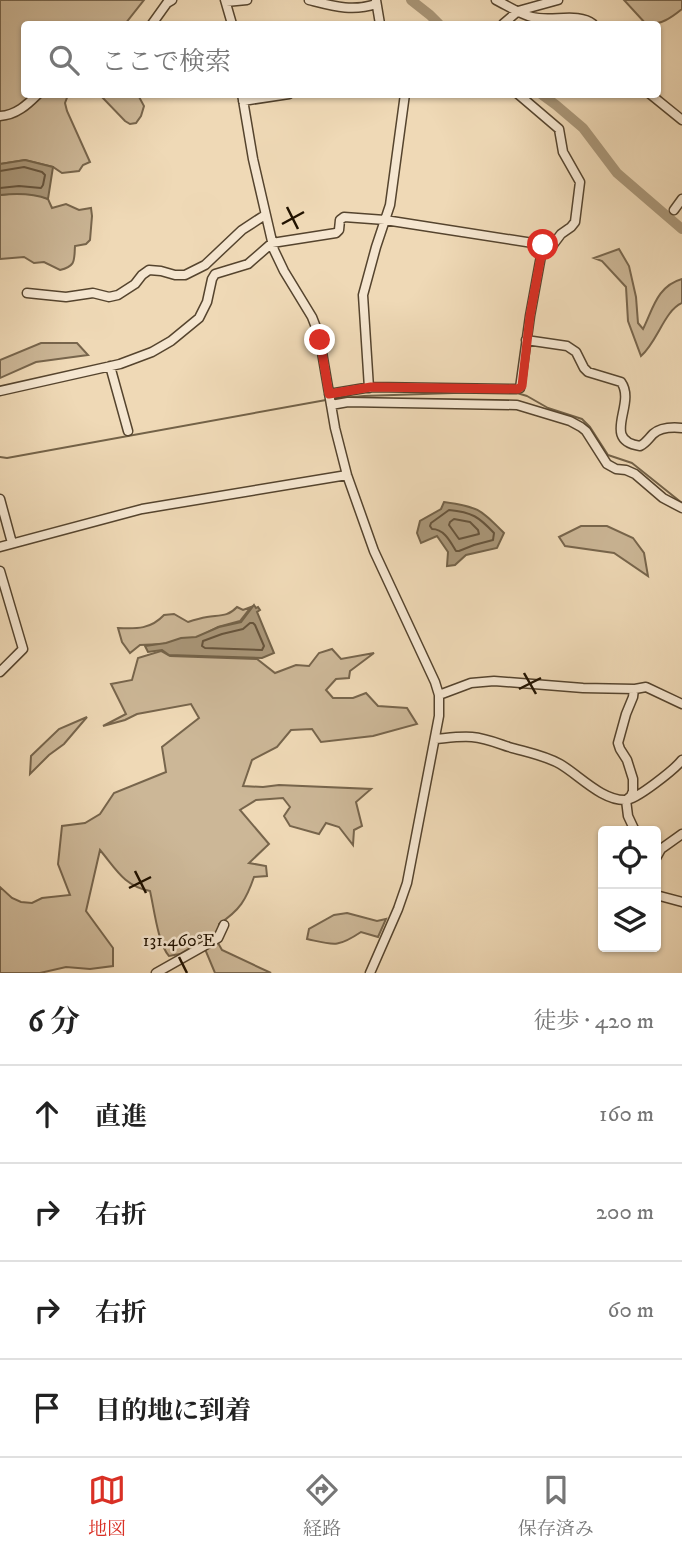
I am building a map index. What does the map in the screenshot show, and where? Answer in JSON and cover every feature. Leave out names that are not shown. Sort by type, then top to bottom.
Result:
[{"type":"street","points":[[154,21],[172,0]]},
{"type":"street","points":[[231,21],[226,1],[247,0]]},
{"type":"street","points":[[309,0],[342,8],[366,6],[376,2],[379,21]]},
{"type":"street","points":[[496,0],[532,18],[588,21]]},
{"type":"street","points":[[506,21],[518,11],[558,0]]},
{"type":"street","points":[[0,116],[8,116],[33,98]]},
{"type":"street","points":[[242,98],[272,243],[279,263],[317,330],[336,435],[347,475],[374,551],[439,695],[439,716],[407,883],[370,973]]},
{"type":"street","points":[[369,388],[363,295],[391,193],[404,98]]},
{"type":"street","points":[[0,391],[110,366],[152,352],[185,330],[204,311],[213,276],[247,264],[272,243],[334,234],[339,230],[340,220],[344,217],[385,220],[554,245],[561,234],[575,222],[580,182],[563,152],[559,129],[524,98]]},
{"type":"street","points":[[655,98],[682,120]]},
{"type":"street","points":[[674,211],[682,200]]},
{"type":"street","points":[[27,293],[66,297],[93,293],[109,297],[118,295],[135,284],[144,272],[149,270],[185,275],[205,265],[242,230],[265,215]]},
{"type":"street","points":[[329,394],[369,388],[518,389],[522,386],[526,340],[543,245]]},
{"type":"street","points":[[526,340],[567,346],[576,352],[588,372],[621,382],[626,398],[620,435],[626,442],[640,446],[657,431],[682,428]]},
{"type":"street","points":[[110,366],[128,431]]},
{"type":"street","points":[[331,405],[358,402],[521,406],[576,424],[586,432],[607,464],[635,474],[663,498],[682,508]]},
{"type":"street","points":[[0,547],[142,509],[347,475]]},
{"type":"street","points":[[0,499],[12,543]]},
{"type":"street","points":[[0,571],[23,649],[0,672]]},
{"type":"street","points":[[439,695],[471,682],[488,681],[555,687],[646,687],[682,704]]},
{"type":"street","points":[[626,800],[633,791],[633,779],[618,743],[634,689]]},
{"type":"street","points":[[435,739],[476,737],[537,754],[561,765],[598,793],[626,800],[644,792],[682,760]]},
{"type":"street","points":[[626,800],[633,826]]},
{"type":"street","points":[[661,850],[682,834]]},
{"type":"street","points":[[661,896],[682,902]]},
{"type":"street","points":[[156,973],[218,938],[224,925]]},
{"type":"shaded area","points":[[0,0],[144,0],[127,21],[21,21],[21,98],[67,98],[67,111],[90,162],[83,165],[79,171],[62,173],[53,167],[25,160],[0,164]]},
{"type":"shaded area","points":[[624,0],[682,0],[682,9],[666,20],[643,21]]},
{"type":"shaded area","points":[[103,98],[140,98],[144,106],[141,116],[136,123],[125,121]]},
{"type":"shaded area","points":[[37,194],[48,199],[52,208],[66,204],[79,210],[91,208],[90,240],[86,244],[75,246],[72,265],[60,270],[44,262],[34,263],[24,257],[0,259],[0,195]]},
{"type":"shaded area","points":[[619,249],[629,266],[638,323],[643,329],[661,293],[682,279],[682,303],[670,313],[641,356],[628,321],[626,287],[602,261],[594,258]]},
{"type":"shaded area","points":[[41,343],[77,343],[88,355],[36,362],[0,378],[0,360]]},
{"type":"shaded area","points":[[581,526],[607,526],[633,538],[644,553],[648,576],[614,553],[565,546],[559,537]]},
{"type":"shaded area","points":[[237,607],[243,610],[251,607],[240,621],[218,627],[197,638],[140,645],[130,653],[122,642],[118,628],[143,627],[164,615],[174,614],[188,622],[227,614]]},
{"type":"shaded area","points":[[332,649],[341,659],[374,653],[350,671],[349,678],[336,679],[326,690],[333,698],[353,698],[366,693],[378,706],[407,708],[417,724],[373,736],[321,742],[312,729],[291,730],[277,747],[252,760],[243,786],[371,789],[356,802],[362,826],[354,830],[353,845],[339,827],[326,823],[319,834],[290,826],[284,816],[290,807],[283,798],[256,800],[240,810],[269,844],[249,863],[266,866],[267,876],[254,877],[241,904],[219,924],[218,943],[222,950],[271,973],[215,973],[205,949],[195,945],[180,954],[169,956],[159,935],[150,891],[127,881],[100,850],[86,911],[113,948],[113,966],[90,969],[66,967],[40,973],[0,973],[0,887],[21,902],[32,903],[42,898],[70,895],[58,864],[62,826],[85,823],[100,814],[114,793],[166,772],[162,747],[199,718],[191,704],[137,714],[103,726],[126,714],[111,684],[132,680],[138,658],[161,651],[170,656],[257,659],[275,673],[296,665],[309,666],[319,653]]},
{"type":"shaded area","points":[[87,717],[64,744],[30,774],[31,756],[59,729]]},
{"type":"shaded area","points":[[347,913],[377,921],[386,919],[378,937],[361,932],[335,944],[307,939],[309,929],[334,915]]},
{"type":"water","points":[[25,160],[53,167],[48,199],[24,194],[0,195],[0,164]]},
{"type":"water","points":[[444,502],[478,510],[489,519],[504,533],[497,548],[466,555],[455,565],[447,566],[448,552],[437,536],[421,543],[417,533],[420,521],[441,509]]},
{"type":"water","points":[[254,605],[260,610],[257,612],[274,653],[262,658],[169,655],[162,650],[148,652],[145,646],[196,637],[219,627],[241,622]]},
{"type":"waterway","points":[[411,0],[436,21]]},
{"type":"waterway","points":[[546,98],[583,128],[617,173],[682,229]]},
{"type":"waterway","points":[[332,399],[483,392]]},
{"type":"waterway","points":[[517,393],[548,408],[582,419],[608,455],[632,463],[682,503]]},
{"type":"waterway","points":[[0,457],[7,458],[326,400]]},
{"type":"route","points":[[320,340],[329,394],[371,387],[516,390],[522,386],[526,340],[543,245]]}]
